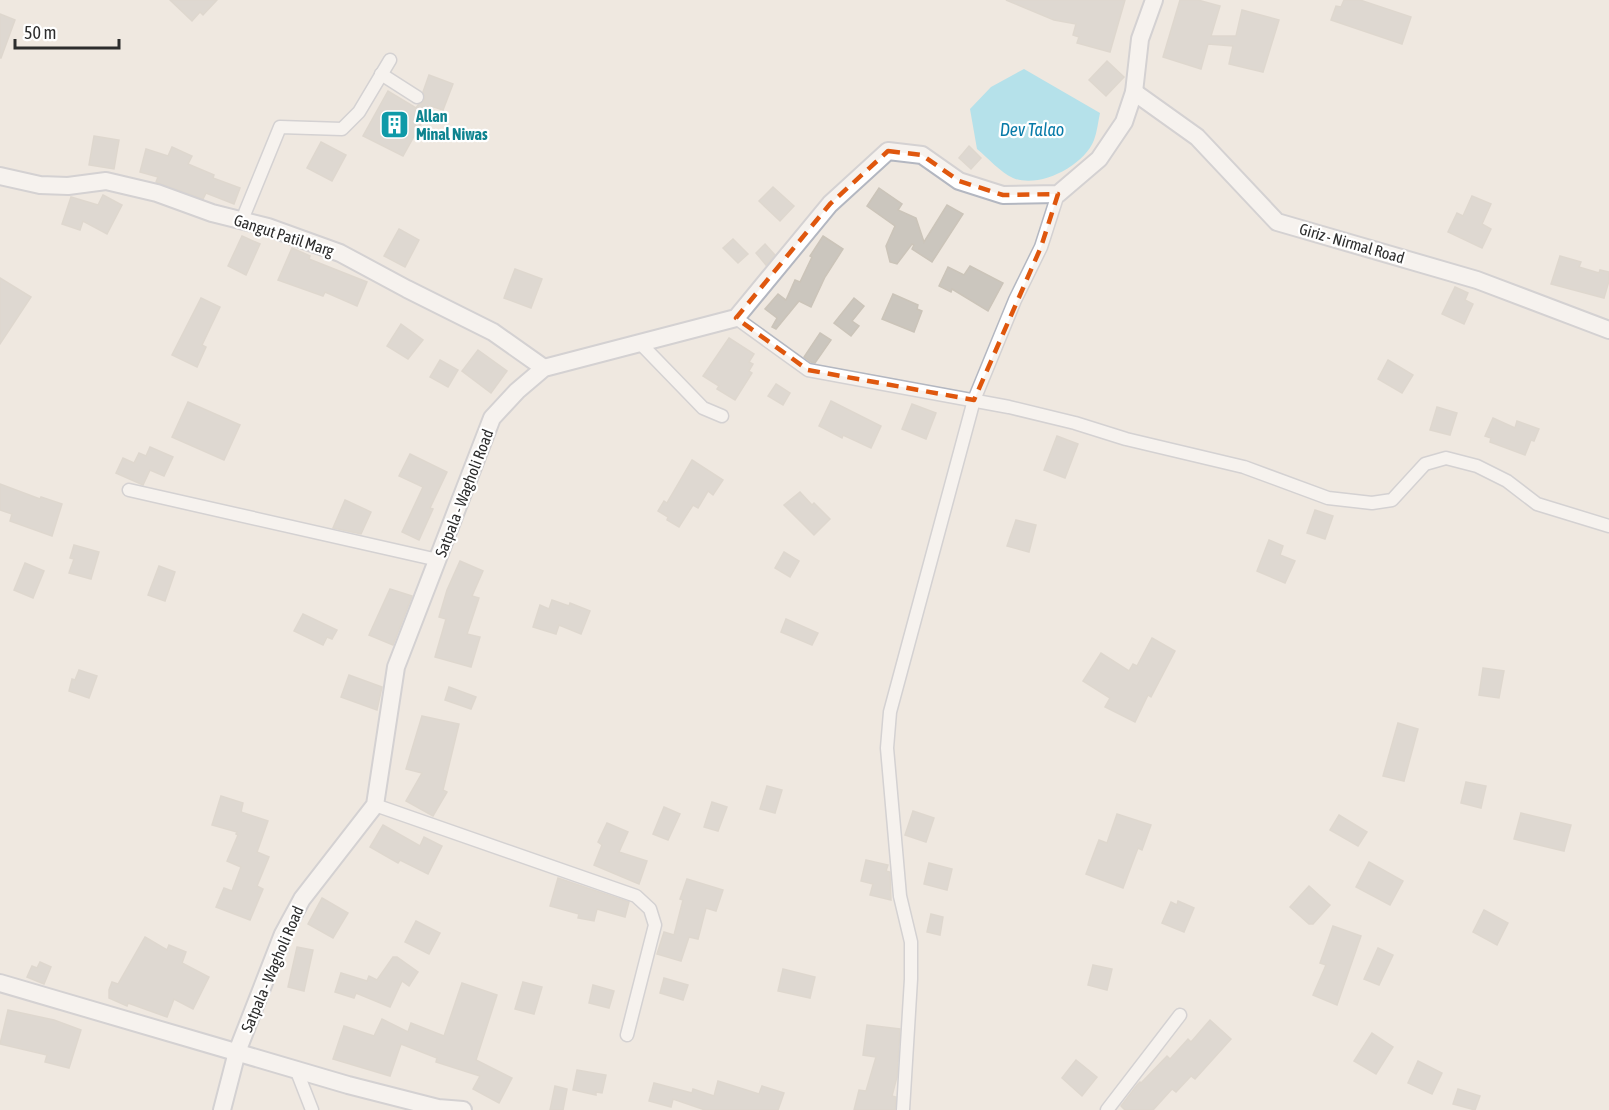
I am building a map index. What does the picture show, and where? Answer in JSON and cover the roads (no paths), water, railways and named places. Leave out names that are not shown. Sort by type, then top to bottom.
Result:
[{"type":"main road","points":[[736,318],[830,204],[888,151],[922,155],[959,181],[1003,195],[1058,194],[1099,159],[1124,122],[1134,92],[1140,39],[1154,0]]},
{"type":"main road","name":"Giriz - Nirmal Road","points":[[1134,92],[1197,137],[1276,222],[1477,280],[1609,330]]},
{"type":"main road","name":"Gangut Patil Marg","points":[[0,176],[40,185],[68,186],[106,181],[157,193],[212,213],[268,227],[340,253],[493,332],[544,368]]},
{"type":"main road","name":"Satpala - Wagholi Road","points":[[222,1110],[237,1052],[283,934],[302,898],[375,805],[396,667],[492,418],[517,391],[544,368],[736,318]]},
{"type":"main road","points":[[0,983],[296,1070],[438,1108],[463,1110]]},
{"type":"street","points":[[242,220],[280,127],[342,129],[359,112],[390,60]]},
{"type":"street","points":[[381,74],[417,97]]},
{"type":"street","points":[[903,1110],[911,951],[906,916],[900,896],[887,748],[890,712],[974,400],[1015,300],[1041,247],[1058,194]]},
{"type":"street","points":[[736,318],[808,370],[1009,407],[1126,439],[1244,466],[1328,498],[1372,503],[1392,500],[1425,464],[1446,458],[1477,466],[1507,481],[1537,504],[1609,526]]},
{"type":"street","points":[[640,343],[703,408],[722,416]]},
{"type":"street","points":[[129,490],[438,560]]},
{"type":"street","points":[[375,805],[636,896],[650,909],[655,925],[627,1035]]},
{"type":"street","points":[[1107,1110],[1180,1015]]},
{"type":"street","points":[[296,1070],[312,1110]]},
{"type":"water","name":"Dev Talao","points":[[1024,69],[1100,113],[1094,140],[1089,150],[1081,158],[1060,173],[1047,178],[1024,181],[1013,178],[999,169],[977,149],[970,109],[991,87]]},
{"type":"place","name":"Allan Minal Niwas","points":[[395,125]]}]
